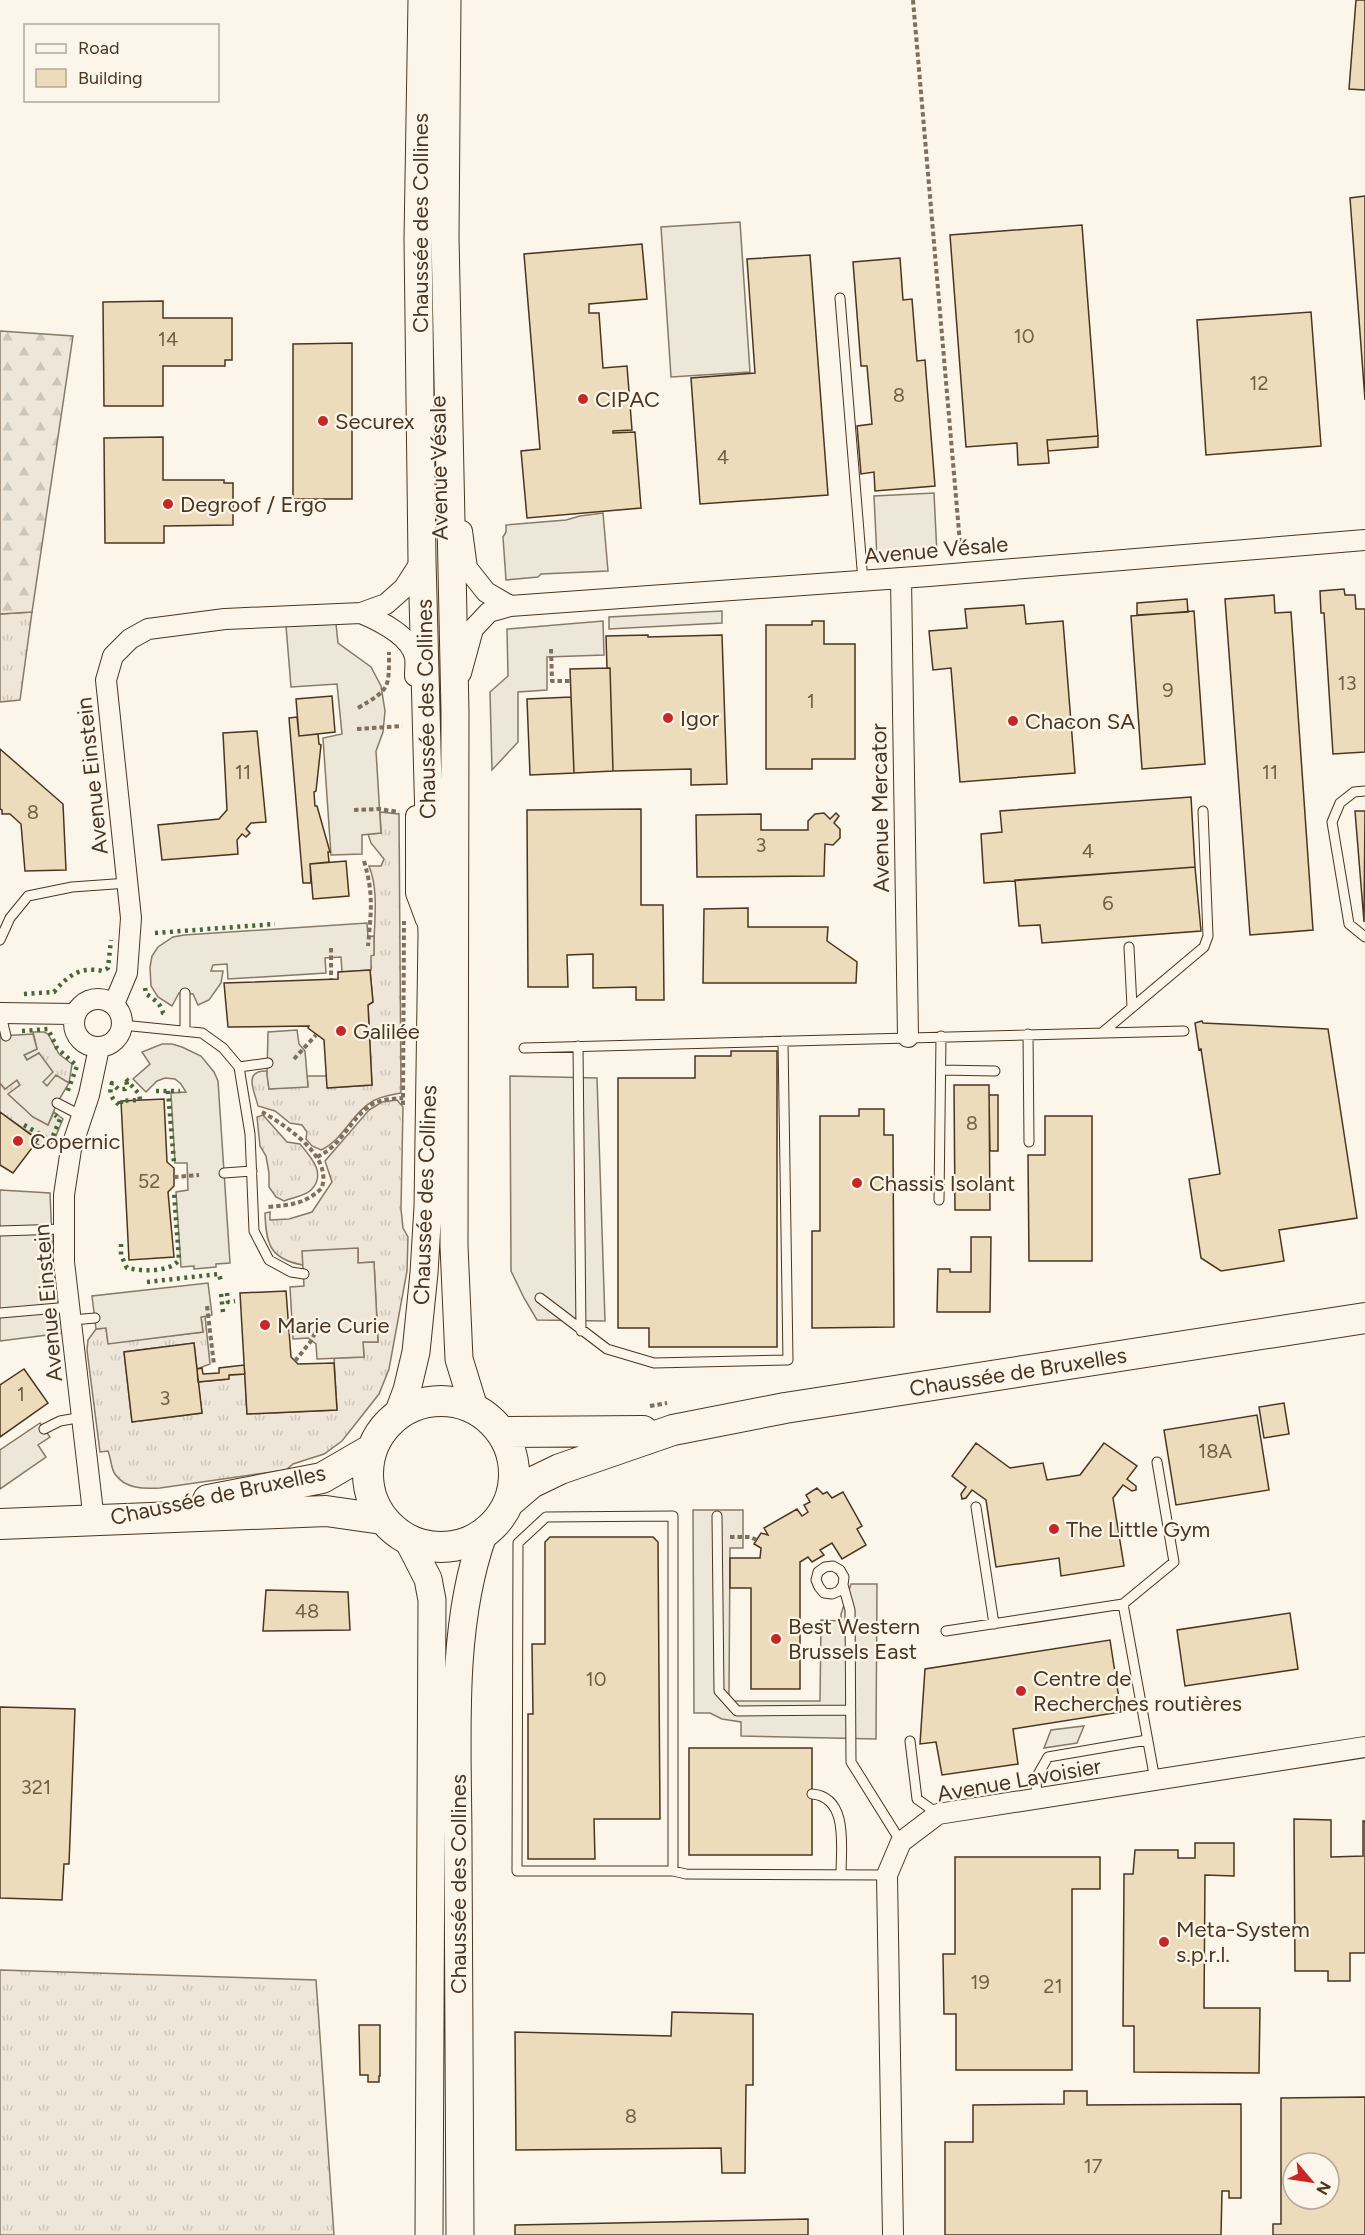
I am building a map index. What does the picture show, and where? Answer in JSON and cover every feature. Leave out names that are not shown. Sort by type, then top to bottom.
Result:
[{"type":"main road","name":"Chaussée des Collines","points":[[398,1414],[407,1390],[416,1352],[428,1207],[432,934],[422,560],[418,239],[422,0]]},
{"type":"main road","name":"Chaussée des Collines","points":[[447,0],[446,309],[455,712],[454,1245],[459,1359],[474,1408]]},
{"type":"main road","name":"Chaussée de Bruxelles","points":[[510,1501],[531,1483],[560,1469],[672,1430],[785,1408],[1365,1318]]},
{"type":"main road","name":"Chaussée de Bruxelles","points":[[448,1400],[474,1408],[485,1414],[502,1432],[512,1454],[515,1478],[510,1501],[499,1520],[483,1535],[459,1546],[433,1548],[408,1540],[393,1531],[382,1519],[371,1497],[367,1473],[372,1449],[378,1436],[398,1414],[422,1402],[448,1400]]},
{"type":"main road","name":"Chaussée de Bruxelles","points":[[502,1432],[672,1430]]},
{"type":"main road","name":"Chaussée de Bruxelles","points":[[94,1521],[322,1478],[372,1449]]},
{"type":"main road","name":"Chaussée de Bruxelles","points":[[0,1524],[326,1511],[382,1519]]},
{"type":"main road","name":"Chaussée des Collines","points":[[460,2235],[457,1700],[465,1605],[475,1558],[483,1535]]},
{"type":"main road","name":"Chaussée des Collines","points":[[408,1540],[428,1579],[432,1600],[429,2235]]},
{"type":"street","name":"Avenue Vésale","points":[[446,309],[461,366],[462,533],[467,568],[486,591],[510,606]]},
{"type":"street","name":"Avenue Vésale","points":[[455,712],[462,667],[473,629],[489,612],[510,606],[863,581],[1365,540]]},
{"type":"street","name":"Avenue Einstein","points":[[114,1004],[123,984],[129,960],[131,918],[106,680],[113,656],[130,639],[148,629],[225,619],[361,613],[386,604],[413,577],[422,560]]},
{"type":"street","name":"Avenue Mercator","points":[[901,578],[908,1037]]},
{"type":"street","name":"Avenue Einstein","points":[[361,613],[388,625],[415,656],[416,893],[432,934]]},
{"type":"street","points":[[0,1013],[74,1014],[88,1002],[98,999],[108,1000],[114,1004],[121,1015],[122,1025],[116,1041],[110,1046],[99,1048],[82,1042],[77,1034],[74,1014]]},
{"type":"street","name":"Avenue Einstein","points":[[94,1521],[64,1262],[64,1196],[71,1149],[89,1095],[99,1048]]},
{"type":"street","name":"Avenue Lavoisier","points":[[893,2235],[887,1875],[901,1842],[938,1814],[1365,1747]]},
{"type":"lane","points":[[840,298],[863,581]]},
{"type":"lane","points":[[1365,791],[1354,792],[1340,803],[1332,822],[1349,924],[1365,937]]},
{"type":"lane","points":[[1103,1032],[1204,947],[1208,936],[1203,811]]},
{"type":"lane","points":[[0,940],[10,918],[28,896],[72,887],[128,883]]},
{"type":"lane","points":[[1129,947],[1132,1007]]},
{"type":"lane","points":[[185,993],[185,1031]]},
{"type":"lane","points":[[0,1006],[6,1036]]},
{"type":"lane","points":[[122,1025],[202,1033],[223,1048],[239,1066],[250,1134],[254,1231],[269,1260],[291,1272],[304,1274]]},
{"type":"lane","points":[[524,1048],[1184,1031]]},
{"type":"lane","points":[[1028,1034],[1029,1142]]},
{"type":"lane","points":[[939,1200],[941,1036]]},
{"type":"lane","points":[[540,1298],[581,1331],[607,1348],[654,1363],[788,1360],[783,1041]]},
{"type":"lane","points":[[578,1046],[581,1331]]},
{"type":"lane","points":[[239,1066],[267,1063]]},
{"type":"lane","points":[[940,1070],[994,1071]]},
{"type":"lane","points":[[57,1103],[82,1116]]},
{"type":"lane","points":[[224,1173],[252,1171]]},
{"type":"lane","points":[[0,1231],[64,1229]]},
{"type":"lane","points":[[0,1313],[71,1313],[95,1318]]},
{"type":"lane","points":[[44,1430],[60,1421],[83,1417]]},
{"type":"lane","points":[[946,1631],[1123,1604],[1174,1562],[1157,1462]]},
{"type":"lane","points":[[976,1507],[994,1624]]},
{"type":"lane","points":[[673,1871],[673,1516],[546,1517],[518,1543],[517,1871],[887,1875]]},
{"type":"lane","points":[[717,1516],[718,1691],[737,1711],[849,1710]]},
{"type":"lane","points":[[843,1585],[850,1610],[851,1762],[901,1842]]},
{"type":"lane","points":[[1123,1604],[1155,1780]]},
{"type":"lane","points":[[1037,1799],[1036,1778],[1048,1757],[1148,1740]]},
{"type":"lane","points":[[910,1741],[917,1799],[938,1814]]},
{"type":"lane","points":[[812,1794],[828,1800],[837,1810],[841,1836],[841,1874]]},
{"type":"path","points":[[913,0],[962,572]]},
{"type":"path","points":[[358,708],[382,694],[387,684],[388,625]]},
{"type":"path","points":[[551,649],[552,681],[571,681]]},
{"type":"path","points":[[387,684],[395,686]]},
{"type":"path","points":[[402,715],[402,737]]},
{"type":"path","points":[[357,729],[402,726]]},
{"type":"path","points":[[354,810],[379,809],[403,812]]},
{"type":"path","points":[[364,861],[371,884],[368,946]]},
{"type":"path","points":[[404,915],[404,1108]]},
{"type":"path","points":[[331,948],[332,979]]},
{"type":"path","points":[[294,1059],[316,1035]]},
{"type":"path","points":[[317,1157],[330,1150],[367,1107],[389,1099],[403,1098]]},
{"type":"path","points":[[246,1110],[261,1112],[293,1132],[317,1157],[324,1173],[322,1188],[311,1198],[291,1205],[253,1208]]},
{"type":"path","points":[[174,1177],[198,1175]]},
{"type":"path","points":[[207,1306],[214,1365]]},
{"type":"path","points":[[295,1361],[316,1331]]},
{"type":"path","points":[[717,1536],[750,1537],[757,1540]]},
{"type":"green space","points":[[0,331],[73,336],[32,612],[0,614]]},
{"type":"green space","points":[[32,612],[20,700],[0,702],[0,614]]},
{"type":"green space","points":[[380,812],[399,814],[401,1093],[373,1101],[359,1112],[329,1146],[321,1150],[312,1146],[306,1139],[307,1132],[302,1125],[290,1123],[275,1111],[258,1106],[252,1078],[259,1072],[267,1071],[269,1089],[308,1086],[307,1076],[327,1076],[328,1088],[372,1085],[368,1005],[373,1002],[370,955],[374,955],[375,898],[369,866],[381,866],[384,859],[371,843],[368,834],[381,833]]},
{"type":"green space","points":[[33,1032],[48,1034],[59,1054],[72,1064],[69,1083],[62,1079],[47,1086],[42,1082],[47,1067],[39,1053],[27,1060],[24,1055],[37,1049]]},
{"type":"green space","points":[[17,1080],[20,1085],[9,1094],[33,1117],[48,1125],[54,1112],[63,1119],[49,1146],[42,1147],[35,1143],[38,1139],[0,1112],[0,1083],[5,1089]]},
{"type":"green space","points":[[397,1100],[403,1107],[401,1209],[403,1228],[408,1237],[407,1271],[389,1369],[379,1394],[342,1441],[324,1454],[293,1464],[286,1470],[160,1488],[141,1488],[124,1483],[114,1472],[108,1451],[100,1452],[87,1350],[88,1340],[96,1329],[106,1328],[108,1343],[203,1332],[201,1317],[205,1316],[210,1364],[197,1369],[194,1343],[124,1352],[132,1422],[202,1413],[198,1382],[228,1379],[229,1375],[245,1374],[247,1414],[337,1410],[334,1358],[364,1357],[363,1342],[378,1342],[374,1262],[358,1263],[358,1249],[303,1251],[303,1265],[283,1259],[276,1254],[268,1241],[265,1213],[270,1212],[270,1220],[289,1219],[312,1212],[332,1182],[325,1161],[369,1110],[382,1102]]},
{"type":"green space","points":[[263,1115],[287,1142],[300,1144],[313,1160],[318,1178],[316,1184],[308,1192],[284,1201],[276,1197],[269,1187],[269,1173],[266,1156],[260,1146],[257,1117]]},
{"type":"green space","points":[[0,1970],[316,1980],[334,2235],[0,2235]]},
{"type":"shaded area","points":[[740,222],[750,372],[671,377],[661,227]]},
{"type":"shaded area","points":[[934,493],[937,555],[877,558],[874,496]]},
{"type":"shaded area","points":[[603,513],[608,571],[541,574],[538,577],[506,580],[503,537],[506,525],[566,520]]},
{"type":"shaded area","points":[[722,611],[722,623],[609,629],[609,617]]},
{"type":"shaded area","points":[[603,621],[604,655],[547,657],[547,690],[518,692],[518,742],[492,770],[490,692],[508,676],[507,629]]},
{"type":"shaded area","points":[[336,624],[338,643],[371,667],[381,686],[385,711],[383,732],[376,751],[381,833],[362,835],[362,854],[331,855],[323,738],[342,734],[337,684],[291,687],[286,626]]},
{"type":"shaded area","points":[[367,923],[368,937],[374,936],[371,970],[342,972],[341,957],[325,958],[326,973],[228,979],[227,964],[213,965],[211,971],[223,971],[221,983],[209,1000],[198,1005],[193,994],[179,993],[172,1006],[158,997],[151,986],[152,956],[158,947],[173,937]]},
{"type":"shaded area","points":[[297,1030],[299,1044],[305,1051],[308,1087],[269,1089],[268,1032]]},
{"type":"shaded area","points":[[33,1034],[37,1049],[24,1055],[27,1060],[39,1053],[53,1072],[43,1082],[47,1086],[56,1075],[69,1083],[48,1125],[33,1117],[8,1094],[20,1085],[17,1080],[5,1089],[0,1083],[0,1036]]},
{"type":"shaded area","points":[[162,1044],[182,1047],[201,1056],[218,1081],[230,1263],[216,1264],[216,1267],[194,1269],[194,1266],[181,1267],[176,1192],[188,1190],[187,1163],[175,1163],[171,1093],[186,1092],[175,1079],[165,1078],[157,1081],[146,1092],[133,1079],[150,1064],[142,1052]]},
{"type":"shaded area","points":[[510,1076],[597,1078],[605,1321],[537,1320],[511,1271]]},
{"type":"shaded area","points":[[0,1190],[50,1193],[53,1263],[63,1333],[0,1341]]},
{"type":"shaded area","points":[[358,1248],[358,1263],[374,1262],[378,1342],[363,1342],[364,1357],[317,1359],[316,1344],[308,1338],[293,1339],[290,1287],[304,1286],[302,1251]]},
{"type":"shaded area","points":[[208,1283],[212,1315],[201,1317],[203,1332],[108,1344],[106,1328],[96,1329],[92,1296]]},
{"type":"shaded area","points":[[40,1423],[50,1437],[38,1445],[46,1457],[0,1489],[0,1450]]},
{"type":"shaded area","points":[[693,1510],[743,1510],[743,1548],[730,1548],[729,1695],[734,1701],[820,1701],[821,1620],[841,1621],[841,1614],[851,1584],[877,1584],[876,1739],[741,1736],[741,1722],[722,1719],[710,1713],[694,1713]]},
{"type":"shaded area","points":[[1084,1726],[1077,1743],[1044,1748],[1051,1730]]},
{"type":"building","points":[[1356,0],[1365,0],[1365,90],[1349,89]]},
{"type":"building","points":[[1365,196],[1365,400],[1350,198]]},
{"type":"building","points":[[1082,225],[1098,436],[1047,440],[1049,463],[1018,465],[1017,443],[966,447],[950,235]]},
{"type":"building","name":"CIPAC","points":[[642,244],[647,299],[589,304],[589,313],[599,313],[603,368],[627,366],[632,430],[613,431],[613,433],[635,432],[641,508],[527,518],[521,451],[540,449],[524,254]]},
{"type":"building","points":[[810,255],[828,495],[700,504],[691,378],[755,373],[747,259]]},
{"type":"building","points":[[900,258],[903,300],[912,299],[917,361],[925,360],[935,486],[875,491],[874,472],[861,474],[857,426],[872,424],[867,366],[861,366],[853,262]]},
{"type":"building","points":[[163,301],[163,318],[232,318],[232,360],[225,360],[225,366],[163,366],[163,406],[104,406],[103,302]]},
{"type":"building","points":[[1311,312],[1321,446],[1206,455],[1197,320]]},
{"type":"building","name":"Securex","points":[[352,343],[352,499],[293,499],[293,344]]},
{"type":"building","points":[[1098,436],[1098,447],[1048,451],[1047,440]]},
{"type":"building","name":"Degroof / Ergo","points":[[163,437],[163,480],[224,480],[224,483],[233,483],[233,525],[164,526],[164,543],[105,543],[104,438]]},
{"type":"building","points":[[1344,589],[1345,595],[1355,595],[1356,609],[1365,609],[1365,752],[1333,754],[1324,613],[1321,613],[1320,591]]},
{"type":"building","points":[[1274,595],[1275,613],[1291,612],[1313,930],[1250,935],[1225,599]]},
{"type":"building","points":[[1187,599],[1188,612],[1137,615],[1137,603]]},
{"type":"building","name":"Chacon SA","points":[[1024,605],[1026,624],[1063,621],[1075,773],[960,782],[951,668],[933,670],[929,631],[967,628],[965,609]]},
{"type":"building","points":[[1194,611],[1205,764],[1142,769],[1131,616]]},
{"type":"building","points":[[812,621],[824,621],[824,644],[855,644],[855,759],[812,759],[812,769],[766,769],[766,625],[812,625]]},
{"type":"building","name":"Igor","points":[[648,635],[648,637],[722,635],[727,784],[691,785],[691,769],[613,771],[610,668],[607,668],[606,636]]},
{"type":"building","points":[[610,668],[613,771],[574,773],[570,669]]},
{"type":"building","points":[[332,696],[335,732],[299,736],[296,699]]},
{"type":"building","points":[[571,697],[574,773],[530,775],[527,699]]},
{"type":"building","points":[[297,717],[299,736],[318,734],[321,745],[316,791],[314,792],[315,806],[317,806],[330,852],[328,852],[329,862],[310,864],[311,883],[303,883],[289,718]]},
{"type":"building","points":[[257,731],[266,822],[251,823],[246,829],[250,833],[246,837],[242,834],[237,840],[238,854],[162,860],[158,825],[219,819],[227,810],[223,733]]},
{"type":"building","points":[[0,749],[63,804],[66,870],[25,871],[21,824],[10,814],[2,814],[0,809]]},
{"type":"building","points":[[1191,797],[1195,867],[984,883],[981,834],[1002,832],[1000,811]]},
{"type":"building","points":[[641,809],[641,905],[663,905],[664,1000],[636,1000],[636,987],[593,988],[593,954],[567,955],[568,987],[528,987],[527,810]]},
{"type":"building","points":[[1355,811],[1365,811],[1364,922]]},
{"type":"building","points":[[824,813],[830,819],[836,813],[839,816],[834,823],[840,829],[840,838],[833,845],[825,844],[824,876],[697,877],[696,815],[761,814],[761,830],[808,830],[808,821],[815,814]]},
{"type":"building","points":[[346,861],[349,896],[313,899],[310,864]]},
{"type":"building","points":[[1195,867],[1201,931],[1042,943],[1040,925],[1019,926],[1015,880]]},
{"type":"building","points":[[748,908],[748,927],[828,927],[827,941],[857,962],[856,983],[703,983],[704,909]]},
{"type":"building","name":"Galilée","points":[[370,970],[373,1002],[368,1005],[372,1085],[327,1088],[324,1040],[308,1028],[309,1026],[228,1027],[224,983],[338,979],[338,972]]},
{"type":"building","points":[[1202,1021],[1203,1023],[1328,1029],[1357,1218],[1279,1230],[1284,1261],[1221,1271],[1201,1258],[1189,1179],[1220,1174],[1195,1023]]},
{"type":"building","points":[[731,1051],[777,1051],[777,1347],[649,1347],[649,1328],[618,1328],[618,1078],[695,1078],[695,1056],[731,1056]]},
{"type":"building","points":[[954,1085],[989,1085],[990,1210],[955,1210]]},
{"type":"building","points":[[989,1095],[998,1095],[998,1151],[990,1151]]},
{"type":"building","points":[[164,1099],[167,1162],[174,1168],[174,1186],[168,1192],[174,1257],[129,1260],[121,1101]]},
{"type":"building","name":"Chassis Isolant","points":[[859,1109],[884,1109],[884,1135],[893,1135],[894,1327],[812,1328],[812,1231],[820,1231],[820,1116],[859,1116]]},
{"type":"building","name":"Copernic","points":[[0,1112],[38,1140],[13,1173],[0,1165]]},
{"type":"building","points":[[1045,1116],[1092,1116],[1092,1261],[1029,1261],[1028,1155],[1045,1155]]},
{"type":"building","points":[[971,1237],[991,1237],[990,1312],[937,1312],[938,1269],[950,1269],[950,1272],[971,1272]]},
{"type":"building","name":"Marie Curie","points":[[286,1291],[291,1357],[298,1364],[334,1363],[337,1410],[247,1414],[240,1293]]},
{"type":"building","points":[[194,1343],[202,1413],[132,1422],[124,1352]]},
{"type":"building","points":[[244,1365],[245,1374],[229,1375],[229,1379],[198,1382],[197,1369],[202,1368],[203,1374],[219,1373],[219,1368]]},
{"type":"building","points":[[24,1369],[48,1403],[0,1437],[0,1385]]},
{"type":"building","points":[[1284,1403],[1289,1434],[1264,1438],[1259,1407]]},
{"type":"building","points":[[1257,1415],[1269,1490],[1176,1505],[1164,1430]]},
{"type":"building","name":"The Little Gym","points":[[976,1443],[1010,1468],[1043,1463],[1047,1480],[1080,1475],[1104,1443],[1137,1466],[1127,1479],[1136,1486],[1136,1490],[1132,1491],[1123,1485],[1113,1498],[1124,1566],[1061,1576],[1059,1558],[996,1567],[986,1500],[972,1490],[966,1498],[962,1499],[961,1494],[966,1487],[952,1476]]},
{"type":"building","name":"Best Western Brussels East","points":[[817,1488],[823,1494],[827,1492],[832,1498],[843,1492],[862,1526],[857,1529],[866,1545],[842,1559],[832,1543],[820,1550],[824,1555],[812,1562],[808,1557],[800,1562],[800,1689],[751,1689],[751,1588],[730,1588],[730,1558],[760,1558],[761,1548],[754,1544],[761,1533],[768,1535],[764,1528],[797,1509],[802,1516],[808,1512],[804,1505],[810,1502],[806,1495]]},
{"type":"building","points":[[550,1537],[653,1537],[658,1542],[660,1819],[594,1819],[595,1859],[528,1859],[528,1714],[533,1714],[532,1644],[545,1644],[545,1542]]},
{"type":"building","points":[[266,1590],[348,1592],[350,1630],[263,1631]]},
{"type":"building","points":[[1290,1613],[1298,1669],[1185,1686],[1177,1630]]},
{"type":"building","name":"Centre de Recherches routières","points":[[1110,1640],[1121,1712],[1013,1729],[1018,1764],[942,1775],[936,1742],[920,1744],[925,1669]]},
{"type":"building","points":[[0,1707],[75,1709],[69,1864],[64,1864],[62,1900],[0,1898]]},
{"type":"building","points":[[689,1748],[812,1748],[812,1855],[689,1855]]},
{"type":"building","points":[[1294,1819],[1331,1820],[1331,1857],[1363,1856],[1363,1821],[1365,1821],[1365,1953],[1350,1953],[1350,1981],[1328,1981],[1328,1971],[1295,1971]]},
{"type":"building","name":"Meta-System s.p.r.l.","points":[[1195,1843],[1234,1843],[1234,1876],[1205,1875],[1204,2008],[1260,2008],[1259,2073],[1134,2072],[1134,2026],[1123,2026],[1124,1874],[1133,1874],[1135,1850],[1178,1850],[1178,1858],[1195,1858]]},
{"type":"building","points":[[955,1857],[1100,1857],[1100,1889],[1072,1889],[1072,2070],[956,2070],[956,2014],[944,2014],[943,1954],[955,1954]]},
{"type":"building","points":[[672,2012],[753,2014],[753,2085],[746,2085],[745,2173],[722,2173],[721,2148],[516,2150],[515,2032],[671,2036]]},
{"type":"building","points":[[359,2025],[380,2025],[379,2082],[368,2082],[368,2075],[360,2075]]},
{"type":"building","points":[[1064,2091],[1087,2091],[1087,2105],[1241,2104],[1241,2198],[1229,2198],[1229,2191],[1222,2191],[1221,2235],[945,2235],[945,2142],[973,2142],[973,2105],[1064,2104]]},
{"type":"building","points":[[1365,2097],[1365,2235],[1273,2235],[1273,2224],[1281,2224],[1281,2211],[1341,2211],[1341,2151],[1281,2151],[1281,2098]]},
{"type":"building","points":[[808,2219],[808,2235],[515,2235],[515,2225]]},
{"type":"hedge","points":[[155,933],[275,924]]},
{"type":"hedge","points":[[24,994],[54,992],[64,981],[81,971],[102,971],[108,968],[111,940]]},
{"type":"hedge","points":[[145,988],[146,994],[157,1002],[163,1013],[167,1015]]},
{"type":"hedge","points":[[22,1031],[48,1029],[57,1048],[77,1066],[67,1093]]},
{"type":"hedge","points":[[126,1079],[139,1094],[140,1100],[121,1101],[121,1106],[115,1101],[110,1090],[112,1083],[118,1089],[125,1089],[126,1079]]},
{"type":"hedge","points":[[156,1091],[180,1091]]},
{"type":"hedge","points":[[168,1091],[174,1163]]},
{"type":"hedge","points":[[53,1136],[60,1119],[55,1115]]},
{"type":"hedge","points":[[24,1125],[45,1137],[45,1144]]},
{"type":"hedge","points":[[121,1244],[121,1255],[127,1268],[162,1269],[175,1264],[179,1260],[174,1192]]},
{"type":"hedge","points":[[147,1282],[219,1274],[221,1281]]},
{"type":"hedge","points":[[227,1293],[228,1302],[235,1301]]},
{"type":"hedge","points":[[221,1294],[223,1312]]},
{"type":"place","name":"CIPAC","points":[[583,399]]},
{"type":"place","name":"Securex","points":[[323,421]]},
{"type":"place","name":"Degroof / Ergo","points":[[168,504]]},
{"type":"place","name":"Igor","points":[[668,718]]},
{"type":"place","name":"Chacon SA","points":[[1013,721]]},
{"type":"place","name":"Galilée","points":[[341,1031]]},
{"type":"place","name":"Copernic","points":[[18,1141]]},
{"type":"place","name":"Chassis Isolant","points":[[857,1183]]},
{"type":"place","name":"Marie Curie","points":[[265,1325]]},
{"type":"place","name":"The Little Gym","points":[[1054,1529]]},
{"type":"place","name":"Best Western Brussels East","points":[[776,1639]]},
{"type":"place","name":"Centre de Recherches routières","points":[[1021,1691]]},
{"type":"place","name":"Meta-System s.p.r.l.","points":[[1164,1942]]}]
